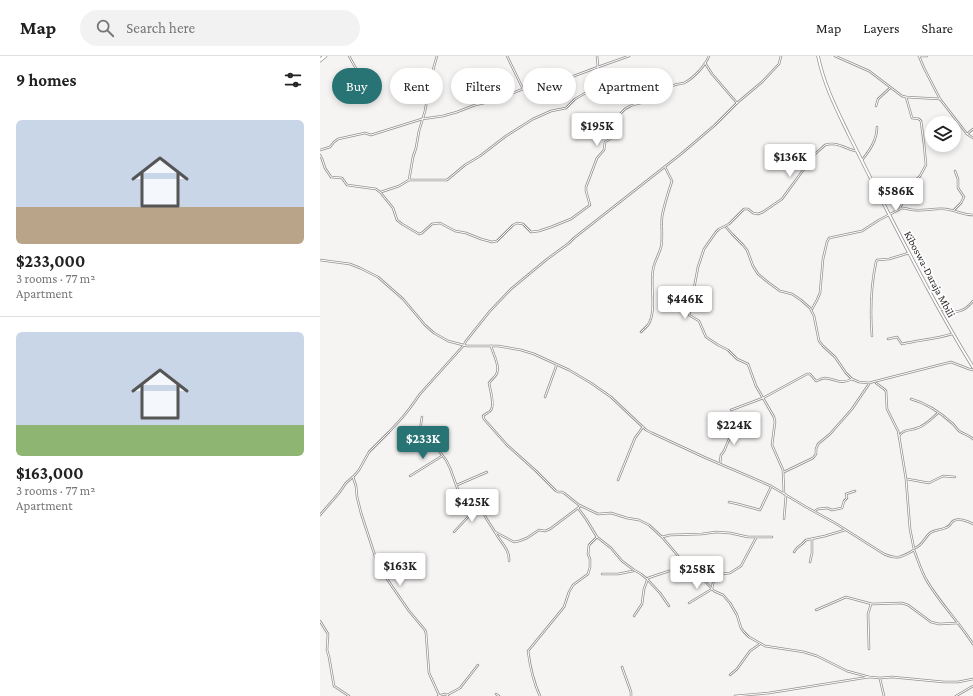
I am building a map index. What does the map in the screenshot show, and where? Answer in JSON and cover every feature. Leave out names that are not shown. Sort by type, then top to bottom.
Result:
[{"type":"highway","points":[[320,60],[325,56]]},
{"type":"main road","name":"Kiboswa-Daraja Mbili","points":[[818,56],[828,92],[857,151],[909,253],[973,368]]},
{"type":"street","points":[[350,56],[356,68]]},
{"type":"street","points":[[409,180],[418,131],[425,111],[431,76],[437,56]]},
{"type":"street","points":[[320,150],[330,147],[338,139],[364,133],[371,135],[422,119],[452,114],[473,106],[493,101],[523,89],[507,56]]},
{"type":"street","points":[[380,192],[398,186],[409,180],[448,180],[465,165],[533,119],[551,111],[566,108],[575,99],[594,88],[597,83],[597,56]]},
{"type":"street","points":[[576,75],[629,56]]},
{"type":"street","points":[[320,155],[330,177],[342,178],[347,184],[376,189],[393,208],[397,220],[419,234],[432,224],[440,223],[455,231],[463,232],[494,242],[517,223],[523,224],[530,232],[533,233],[566,222],[577,216],[590,205],[586,187],[597,158],[604,150],[605,142],[614,136],[621,113],[632,105],[652,100],[672,86],[686,82],[705,63],[709,56]]},
{"type":"street","points":[[320,515],[361,468],[369,452],[406,413],[420,394],[464,345],[490,311],[511,289],[665,167],[715,125],[774,70],[781,61],[781,56]]},
{"type":"street","points":[[835,56],[869,71],[898,93],[906,97],[940,99]]},
{"type":"street","points":[[927,56],[919,56],[940,99],[967,134],[973,138]]},
{"type":"street","points":[[705,63],[712,74],[737,103]]},
{"type":"street","points":[[876,106],[878,99],[891,88]]},
{"type":"street","points":[[811,310],[820,293],[823,259],[828,240],[831,237],[862,231],[900,208],[910,185],[920,176],[926,165],[922,121],[912,118],[906,97]]},
{"type":"street","points":[[862,161],[874,142],[877,127]]},
{"type":"street","points":[[967,134],[973,129]]},
{"type":"street","points":[[784,520],[784,472],[772,445],[775,419],[756,386],[748,364],[706,337],[699,321],[689,315],[698,267],[704,249],[719,229],[726,226],[744,209],[748,209],[753,213],[758,214],[782,199],[815,154],[825,145],[836,144],[847,149],[857,151]]},
{"type":"street","points":[[641,332],[647,326],[651,318],[654,264],[662,247],[662,215],[672,181],[665,167]]},
{"type":"street","points":[[954,171],[958,179],[958,188],[964,197],[961,203],[954,210]]},
{"type":"street","points":[[900,208],[912,210],[954,210],[968,215],[973,215]]},
{"type":"street","points":[[726,226],[747,250],[750,260],[758,274],[780,291],[792,294],[801,300],[811,310],[814,316],[820,344],[835,357],[846,374],[852,379],[859,382],[875,382],[948,362],[954,362],[969,369],[973,368]]},
{"type":"street","points":[[872,336],[871,294],[876,262],[877,260],[909,253]]},
{"type":"street","points":[[321,263],[321,260],[350,264],[378,276],[403,299],[434,333],[448,341],[467,346],[498,346],[522,350],[581,376],[618,403],[643,426],[660,438],[772,486],[879,551],[890,556],[897,558],[902,557],[923,543],[931,533],[949,527],[955,520],[973,524]]},
{"type":"street","points":[[673,296],[697,293],[709,296]]},
{"type":"street","points":[[939,309],[955,312],[970,305],[973,301]]},
{"type":"street","points":[[888,339],[897,337],[902,344],[912,341],[940,338],[953,334]]},
{"type":"street","points":[[491,346],[497,370],[496,374],[489,383],[492,407],[491,410],[483,416],[484,419],[507,445],[556,491],[564,492],[580,505],[598,514],[611,513],[639,520],[649,526],[662,537],[679,557],[687,570]]},
{"type":"street","points":[[545,397],[556,368],[556,364]]},
{"type":"street","points":[[731,410],[763,398],[807,374],[810,374],[816,381],[824,378],[844,382],[852,379]]},
{"type":"street","points":[[875,382],[886,391],[887,409],[898,431],[906,479],[909,523],[914,549],[922,573],[973,644]]},
{"type":"street","points":[[784,472],[813,458],[816,454],[818,444],[830,434],[852,409],[869,383]]},
{"type":"street","points":[[911,399],[925,403],[948,420],[960,432],[973,439]]},
{"type":"street","points":[[899,436],[904,431],[918,428],[938,413]]},
{"type":"street","points":[[419,438],[422,417]]},
{"type":"street","points":[[720,464],[721,455],[730,437],[730,424]]},
{"type":"street","points":[[618,480],[635,438],[643,426]]},
{"type":"street","points":[[399,448],[419,438]]},
{"type":"street","points":[[419,438],[435,446],[446,460],[458,490],[461,494],[481,508],[507,550],[509,561]]},
{"type":"street","points":[[410,476],[442,455]]},
{"type":"street","points":[[456,485],[487,472]]},
{"type":"street","points":[[906,479],[929,483],[943,476],[955,478]]},
{"type":"street","points":[[353,477],[361,513],[378,562],[389,582],[409,611],[425,630],[429,673],[439,696],[444,694],[448,695],[460,688],[478,665]]},
{"type":"street","points":[[729,502],[760,510],[772,486]]},
{"type":"street","points":[[814,511],[827,508],[832,510],[842,508],[844,501],[847,498],[846,494],[855,491]]},
{"type":"street","points":[[454,532],[468,517],[476,504]]},
{"type":"street","points":[[495,532],[514,542],[519,541],[530,537],[539,530],[545,531],[550,529],[580,505]]},
{"type":"street","points":[[578,508],[596,536],[611,548],[622,561],[642,574],[660,593],[669,606]]},
{"type":"street","points":[[794,552],[796,548],[806,540],[845,530]]},
{"type":"street","points":[[662,537],[670,535],[716,532],[730,532],[748,537],[772,537]]},
{"type":"street","points":[[540,696],[531,671],[528,651],[564,606],[574,585],[588,574],[590,559],[588,554],[590,545],[596,536]]},
{"type":"street","points":[[689,603],[712,588],[713,583],[721,574],[730,573],[741,566],[756,537]]},
{"type":"street","points":[[810,562],[812,553],[812,538]]},
{"type":"street","points":[[602,574],[618,574],[634,570]]},
{"type":"street","points":[[634,616],[642,604],[644,589],[648,578],[669,571],[687,570],[694,572],[714,591],[723,595],[737,615],[741,628],[744,632],[749,637],[765,646],[817,656],[847,671],[869,677],[880,678],[892,676],[944,682],[958,682],[973,679]]},
{"type":"street","points":[[816,610],[846,597],[872,604],[902,603],[908,605],[931,622],[939,624],[958,623]]},
{"type":"street","points":[[870,648],[868,614],[872,604]]},
{"type":"street","points":[[320,621],[328,634],[327,650],[334,686],[349,696]]},
{"type":"street","points":[[730,675],[737,670],[750,651],[761,643]]},
{"type":"street","points":[[622,666],[631,696]]},
{"type":"street","points":[[735,696],[769,693],[869,677]]},
{"type":"street","points":[[880,678],[884,696]]},
{"type":"street","points":[[956,696],[973,686]]}]
